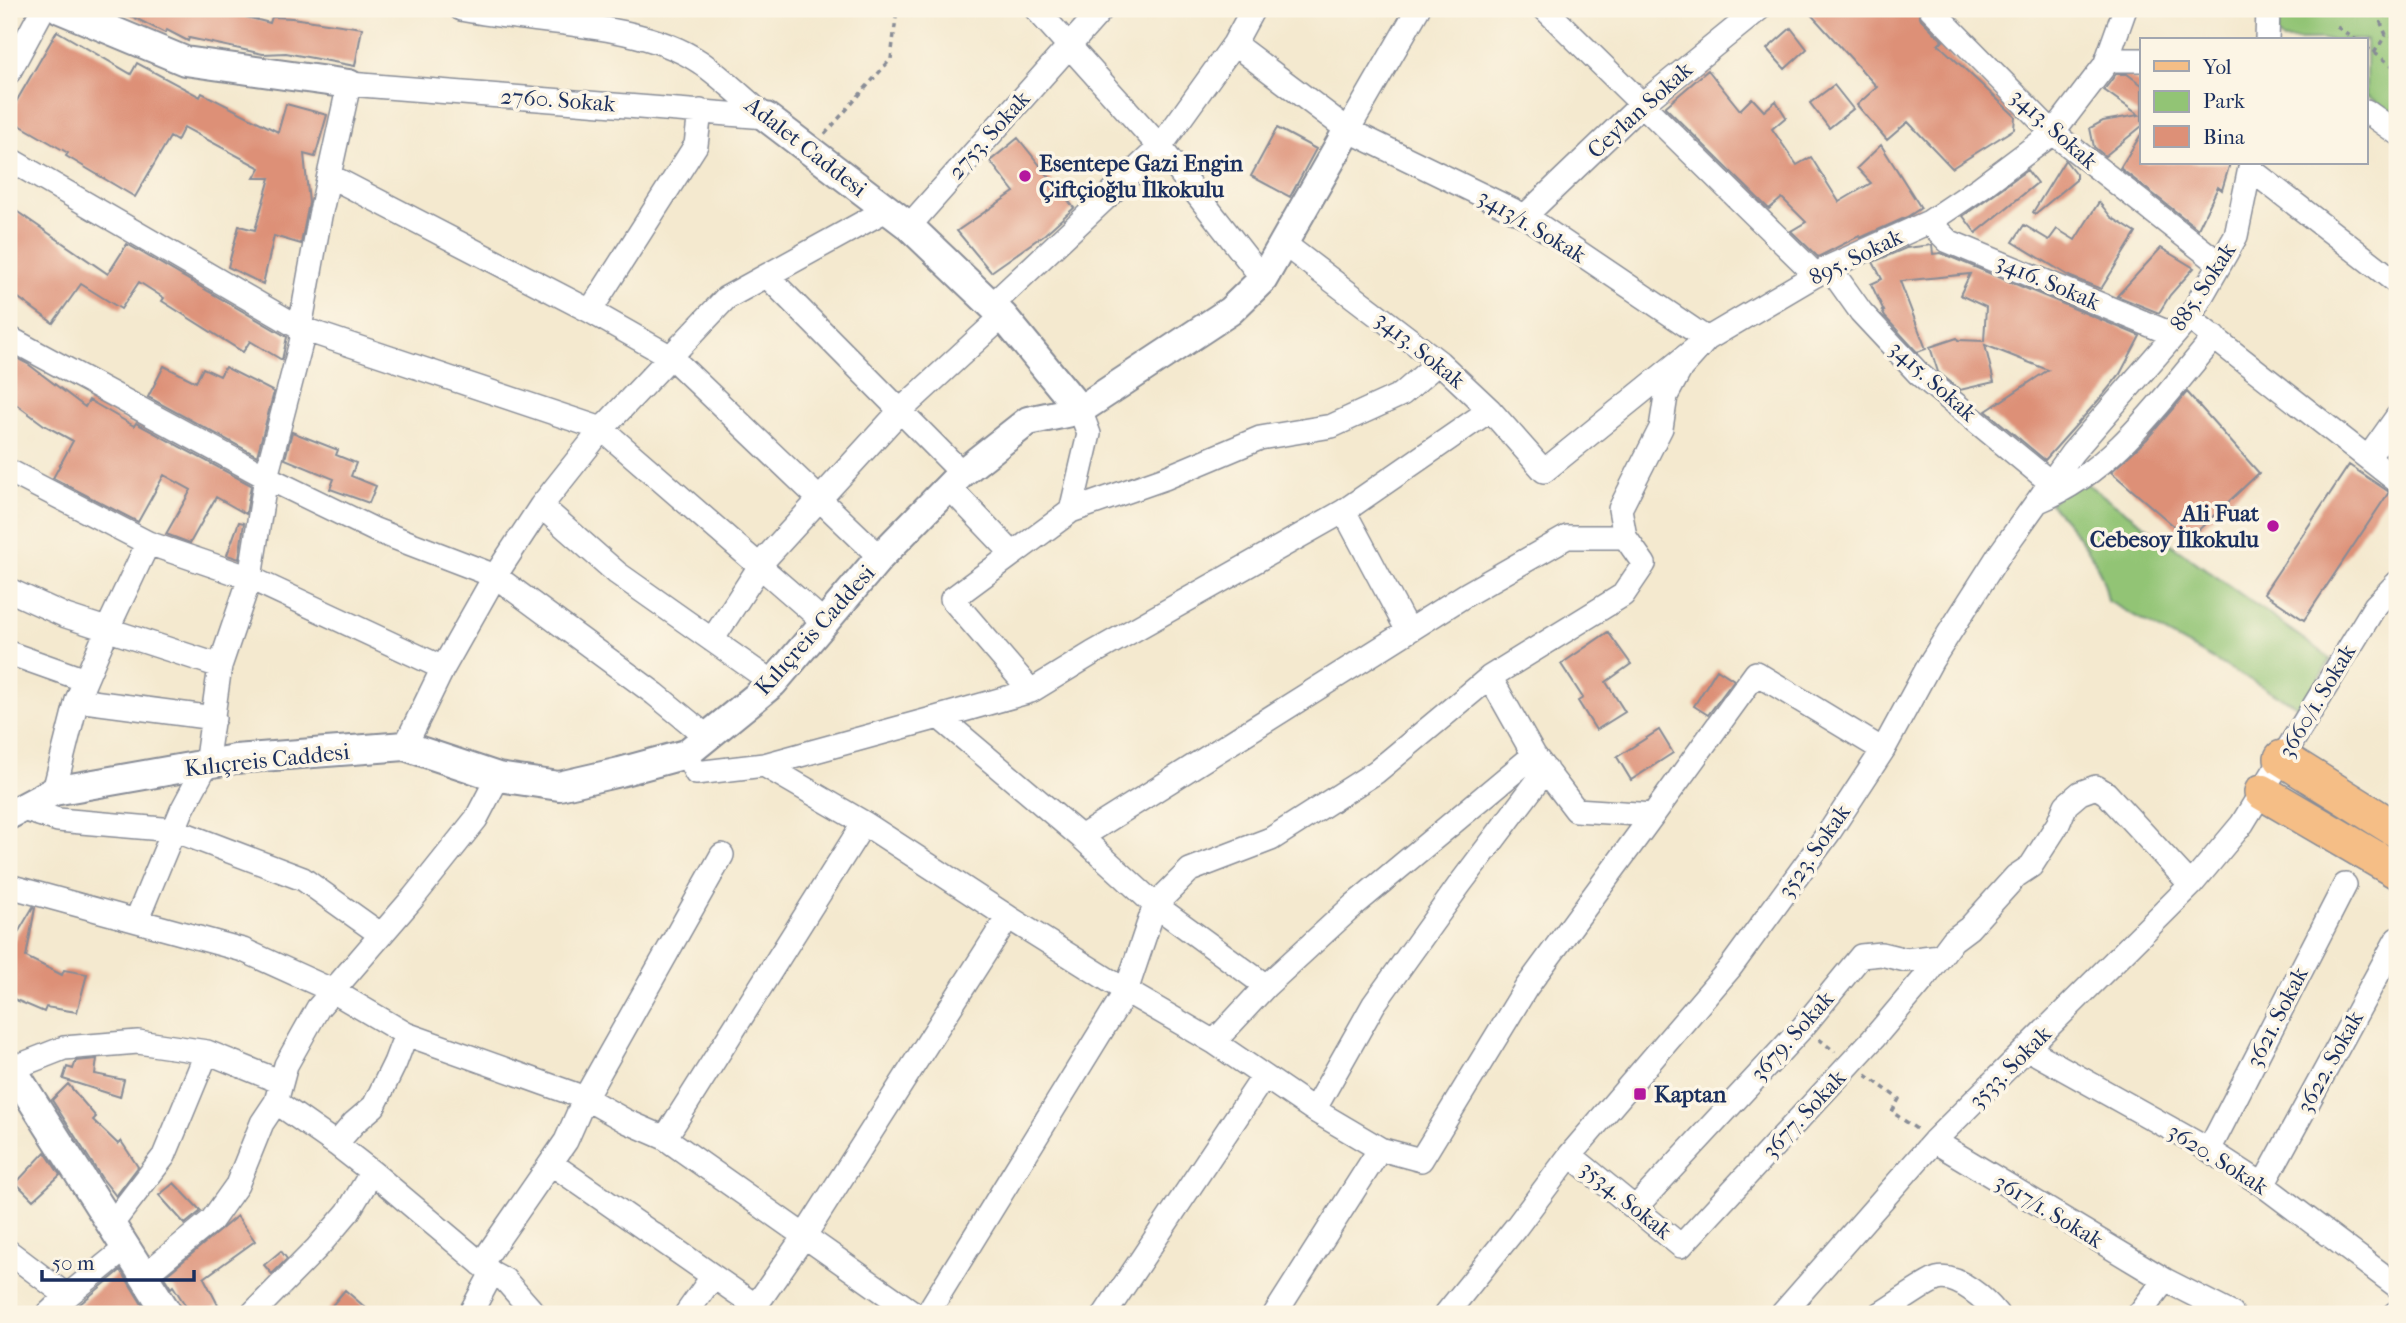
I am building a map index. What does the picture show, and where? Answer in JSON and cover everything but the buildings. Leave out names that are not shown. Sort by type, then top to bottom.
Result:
[{"type":"main road","points":[[2282,758],[2397,830]]},
{"type":"main road","points":[[2262,792],[2397,871]]},
{"type":"street","points":[[9,72],[43,9]]},
{"type":"street","points":[[60,9],[185,61],[349,84],[320,216],[300,328],[302,340],[266,477],[250,578],[220,666],[206,765],[182,810],[136,919]]},
{"type":"street","name":"Adalet Caddesi","points":[[461,9],[607,29],[655,41],[699,61],[766,117],[898,218],[998,311],[1080,410]]},
{"type":"street","points":[[1036,9],[1160,147],[1264,279]]},
{"type":"street","name":"2753. Sokak","points":[[405,746],[443,668],[495,576],[541,506],[602,429],[726,298],[898,218],[1016,104],[1102,9]]},
{"type":"street","points":[[712,640],[760,568],[820,499],[901,410],[1160,147],[1234,44],[1253,9]]},
{"type":"street","points":[[1348,130],[1419,9]]},
{"type":"street","name":"3415. Sokak","points":[[1545,9],[1641,105],[1822,271],[1919,374],[2044,492]]},
{"type":"street","name":"Ceylan Sokak","points":[[1525,216],[1641,105],[1759,9]]},
{"type":"street","name":"3413. Sokak","points":[[1931,9],[2053,133],[2220,264]]},
{"type":"street","name":"895. Sokak","points":[[1544,471],[1707,339],[1822,271],[1929,222],[2053,133],[2108,60],[2125,9]]},
{"type":"street","points":[[2267,38],[2268,9]]},
{"type":"street","name":"3413/1. Sokak","points":[[1234,44],[1348,130],[1525,216],[1707,339]]},
{"type":"street","points":[[2108,60],[2140,60]]},
{"type":"street","name":"2760. Sokak","points":[[349,84],[766,117]]},
{"type":"street","points":[[590,311],[696,145],[701,111]]},
{"type":"street","points":[[2368,112],[2397,133]]},
{"type":"street","name":"Kılıçreis Caddesi","points":[[16,812],[54,791],[235,759],[405,746],[498,777],[559,786],[621,772],[696,745],[773,683],[880,557],[955,479],[1028,421],[1080,410],[1230,311],[1264,279],[1348,130]]},
{"type":"street","points":[[9,159],[300,328],[602,429],[824,622]]},
{"type":"street","points":[[2251,166],[2397,283]]},
{"type":"street","name":"885. Sokak","points":[[2148,363],[2181,326],[2236,236],[2251,166]]},
{"type":"street","points":[[330,176],[590,311],[671,357],[880,557]]},
{"type":"street","name":"3416. Sokak","points":[[1929,222],[1948,241],[2214,337],[2397,481]]},
{"type":"street","name":"3413. Sokak","points":[[1283,243],[1439,362],[1490,410],[1544,471]]},
{"type":"street","points":[[768,277],[901,410],[1013,554]]},
{"type":"street","points":[[2044,492],[2056,494],[2095,469],[2139,425],[2214,337]]},
{"type":"street","points":[[9,338],[266,477],[375,530],[495,576],[655,694],[696,745],[696,773],[764,765],[1031,691],[1344,511],[1490,410]]},
{"type":"street","points":[[928,1314],[1126,991],[1155,905],[1190,870],[1271,839],[1376,772],[1490,677],[1623,595],[1644,564],[1625,537],[1620,509],[1661,428],[1666,396],[1681,368],[1707,339]]},
{"type":"street","points":[[1031,691],[952,599],[1071,511],[1165,478],[1260,438],[1332,426],[1402,394],[1439,362]]},
{"type":"street","name":"3523. Sokak","points":[[1446,1314],[1517,1226],[1570,1154],[1730,968],[1830,831],[1883,750],[1932,660],[2000,555],[2072,453],[2148,363]]},
{"type":"street","points":[[1071,511],[1089,434],[1080,410]]},
{"type":"street","points":[[2368,458],[2397,417]]},
{"type":"street","points":[[9,471],[148,543],[250,578],[443,668]]},
{"type":"street","points":[[541,506],[617,573],[773,683]]},
{"type":"street","points":[[1344,511],[1408,631]]},
{"type":"street","points":[[1081,837],[1408,631],[1567,537],[1625,537]]},
{"type":"street","points":[[54,791],[81,690],[148,543]]},
{"type":"street","name":"3660/1. Sokak","points":[[2242,824],[2375,606],[2397,583]]},
{"type":"street","points":[[9,590],[66,616],[220,666]]},
{"type":"street","points":[[9,653],[81,690],[214,719]]},
{"type":"street","points":[[764,765],[864,823],[1126,991],[1214,1042],[1314,1110],[1380,1149],[1421,1160],[1526,988],[1756,673],[1883,750]]},
{"type":"street","points":[[1490,677],[1540,763],[1576,810],[1653,815]]},
{"type":"street","points":[[939,717],[1081,837],[1155,905],[1266,986]]},
{"type":"street","points":[[1214,1042],[1266,986],[1354,905],[1540,763]]},
{"type":"street","points":[[1314,1110],[1374,1004],[1460,884],[1540,763]]},
{"type":"street","points":[[144,1276],[212,1220],[237,1185],[278,1092],[286,1065],[318,1008],[476,819],[498,777]]},
{"type":"street","name":"3677. Sokak","points":[[1681,1245],[1850,1064],[1923,980],[1940,956],[2016,876],[2031,866],[2058,824],[2066,804],[2080,793],[2096,787],[2106,793],[2191,885]]},
{"type":"street","points":[[16,812],[58,820],[174,830],[303,879],[380,934]]},
{"type":"street","points":[[665,1138],[864,823]]},
{"type":"street","name":"3533. Sokak","points":[[1782,1314],[1934,1141],[2191,885],[2242,824]]},
{"type":"street","points":[[470,1314],[486,1269],[566,1141],[585,1098],[722,855]]},
{"type":"street","points":[[9,886],[243,950],[331,990],[406,1034],[585,1098],[626,1121],[665,1138],[915,1314]]},
{"type":"street","name":"3621. Sokak","points":[[2209,1150],[2345,886]]},
{"type":"street","points":[[552,1164],[713,1276],[753,1310],[1008,916]]},
{"type":"street","name":"3622. Sokak","points":[[2263,1185],[2397,939]]},
{"type":"street","name":"3679. Sokak","points":[[1636,1207],[1803,1027],[1861,956],[1881,954],[1906,960],[1940,956]]},
{"type":"street","points":[[336,1144],[354,1123],[374,1107],[406,1034]]},
{"type":"street","points":[[168,1314],[11,1066],[64,1048],[138,1042],[207,1052],[278,1092],[486,1269],[505,1280],[535,1314]]},
{"type":"street","name":"3620. Sokak","points":[[2028,1049],[2209,1150],[2263,1185],[2397,1286]]},
{"type":"street","points":[[48,1314],[67,1296],[118,1236],[164,1156],[207,1052]]},
{"type":"street","points":[[1105,1314],[1264,1076]]},
{"type":"street","name":"3617/1. Sokak","points":[[1934,1141],[2165,1280],[2232,1314]]},
{"type":"street","points":[[1275,1314],[1380,1149]]},
{"type":"street","name":"3534. Sokak","points":[[1570,1154],[1681,1245]]},
{"type":"street","points":[[252,1314],[348,1212],[372,1172]]},
{"type":"street","points":[[9,1252],[67,1296]]},
{"type":"street","points":[[686,1314],[713,1276]]},
{"type":"street","points":[[1880,1314],[1938,1279],[1956,1280],[1990,1305],[1997,1314]]},
{"type":"street","points":[[2139,1314],[2165,1280]]},
{"type":"path","points":[[810,151],[891,59],[897,9]]},
{"type":"path","points":[[2397,11],[2388,13],[2382,19],[2381,28],[2386,36],[2397,38]]},
{"type":"path","points":[[2337,27],[2353,38]]},
{"type":"path","points":[[2375,53],[2386,36]]},
{"type":"path","points":[[2368,48],[2397,69]]},
{"type":"path","points":[[1803,1027],[1899,1099],[1892,1112],[1934,1141]]},
{"type":"green space","points":[[2279,9],[2397,9],[2397,115],[2368,96],[2368,38],[2277,36]]},
{"type":"green space","points":[[2076,476],[2331,659],[2301,708],[2108,601],[2100,573],[2087,548],[2050,503]]},
{"type":"place","name":"Esentepe Gazi Engin Çiftçioğlu İlkokulu","points":[[1025,176]]},
{"type":"place","name":"Ali Fuat Cebesoy İlkokulu","points":[[2273,526]]},
{"type":"place","name":"Kaptan","points":[[1640,1094]]}]
